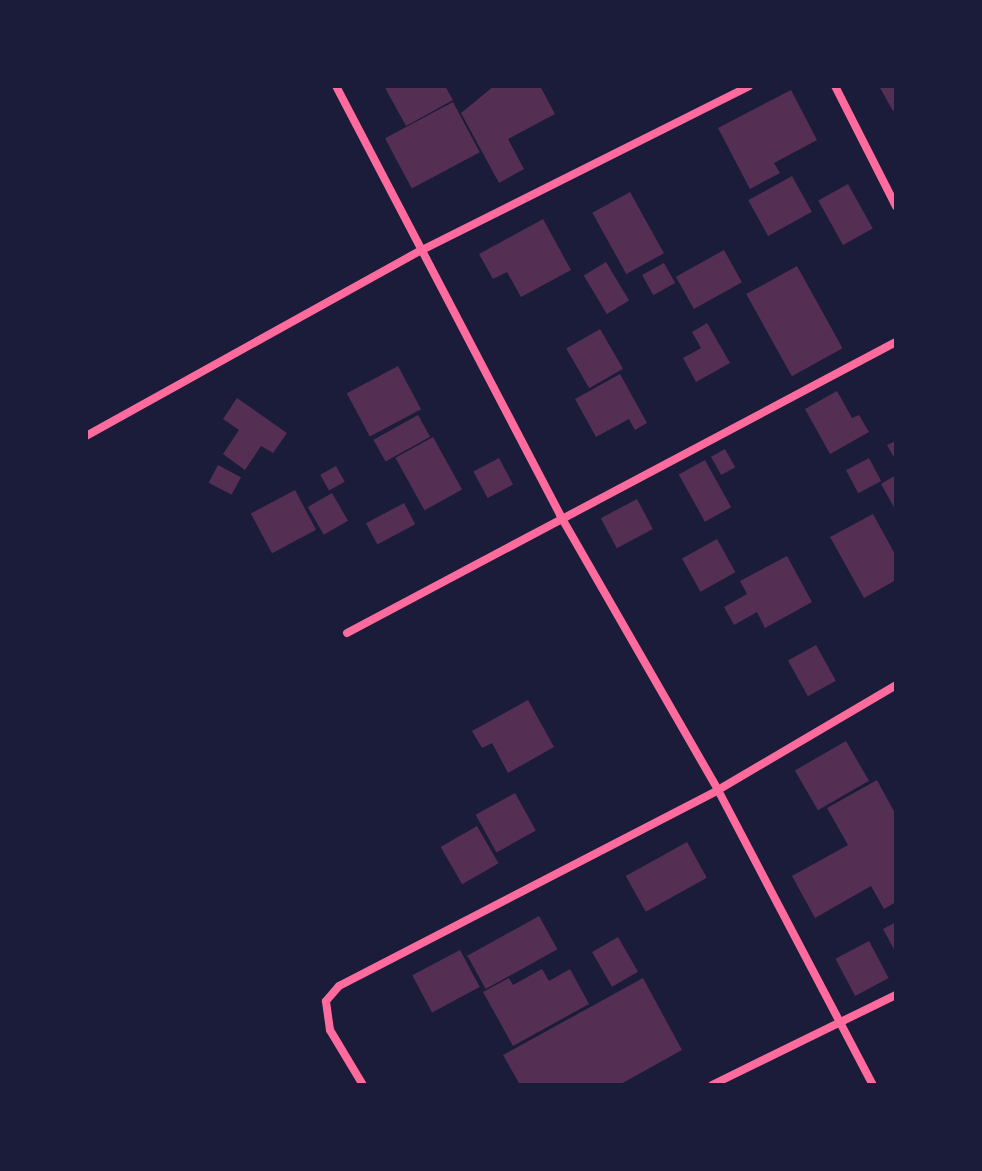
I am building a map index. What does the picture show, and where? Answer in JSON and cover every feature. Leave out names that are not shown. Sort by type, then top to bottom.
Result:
[{"type":"street","points":[[336,86],[560,515],[718,790],[873,1085]]},
{"type":"street","points":[[86,436],[420,251],[749,86]]},
{"type":"street","points":[[835,86],[896,206]]},
{"type":"street","points":[[347,633],[560,515],[896,342]]},
{"type":"street","points":[[363,1085],[330,1030],[326,1001],[339,986],[718,790],[896,685]]},
{"type":"street","points":[[712,1085],[896,995]]},
{"type":"building","points":[[384,86],[445,86],[453,100],[406,126]]},
{"type":"building","points":[[494,86],[540,86],[555,114],[508,139],[524,169],[499,183],[461,113]]},
{"type":"building","points":[[879,86],[896,86],[896,109],[893,111]]},
{"type":"building","points":[[791,90],[817,140],[774,163],[780,173],[750,189],[718,128]]},
{"type":"building","points":[[453,102],[480,152],[412,188],[385,138]]},
{"type":"building","points":[[792,176],[812,212],[768,236],[748,200]]},
{"type":"building","points":[[848,184],[873,229],[843,245],[818,200]]},
{"type":"building","points":[[630,192],[664,253],[626,274],[592,213]]},
{"type":"building","points":[[543,219],[571,270],[521,297],[507,272],[493,279],[479,254]]},
{"type":"building","points":[[724,250],[742,282],[694,309],[676,277]]},
{"type":"building","points":[[606,262],[629,301],[607,314],[584,275]]},
{"type":"building","points":[[664,263],[675,283],[653,295],[642,275]]},
{"type":"building","points":[[797,266],[843,348],[792,376],[746,294]]},
{"type":"building","points":[[707,323],[730,363],[696,382],[683,358],[701,348],[692,332]]},
{"type":"building","points":[[600,329],[623,369],[589,388],[566,348]]},
{"type":"building","points":[[398,366],[421,409],[370,436],[347,393]]},
{"type":"building","points":[[620,374],[647,423],[635,430],[629,419],[596,437],[575,399]]},
{"type":"building","points":[[837,391],[852,418],[859,415],[869,432],[830,454],[805,409]]},
{"type":"building","points":[[237,398],[287,433],[273,453],[261,446],[245,470],[223,454],[239,430],[223,419]]},
{"type":"building","points":[[418,415],[430,437],[386,462],[373,440]]},
{"type":"building","points":[[433,437],[462,489],[424,510],[395,458]]},
{"type":"building","points":[[896,441],[896,461],[887,445]]},
{"type":"building","points":[[725,449],[735,467],[721,475],[711,457]]},
{"type":"building","points":[[499,458],[513,484],[487,498],[473,472]]},
{"type":"building","points":[[869,458],[881,481],[858,493],[846,470]]},
{"type":"building","points":[[705,460],[731,507],[705,522],[679,475]]},
{"type":"building","points":[[218,465],[241,477],[232,495],[209,483]]},
{"type":"building","points":[[336,466],[345,482],[329,490],[320,475]]},
{"type":"building","points":[[896,475],[896,511],[881,484]]},
{"type":"building","points":[[295,490],[316,530],[272,553],[251,513]]},
{"type":"building","points":[[332,493],[348,521],[324,535],[308,507]]},
{"type":"building","points":[[637,499],[653,529],[617,548],[601,518]]},
{"type":"building","points":[[404,503],[415,524],[377,544],[366,523]]},
{"type":"building","points":[[873,514],[896,556],[896,580],[864,598],[830,537]]},
{"type":"building","points":[[717,539],[735,572],[700,592],[682,558]]},
{"type":"building","points":[[787,556],[812,602],[765,628],[757,612],[734,625],[724,607],[747,594],[740,581]]},
{"type":"building","points":[[816,645],[836,681],[808,696],[788,661]]},
{"type":"building","points":[[528,700],[554,747],[508,773],[492,743],[482,748],[472,731]]},
{"type":"building","points":[[846,741],[869,781],[818,810],[795,771]]},
{"type":"building","points":[[877,780],[896,815],[896,902],[884,909],[871,886],[815,918],[792,876],[848,845],[827,808]]},
{"type":"building","points":[[515,793],[536,831],[496,852],[476,815]]},
{"type":"building","points":[[477,826],[498,863],[462,884],[441,847]]},
{"type":"building","points":[[687,842],[707,878],[646,912],[626,876]]},
{"type":"building","points":[[539,916],[557,949],[486,989],[467,956]]},
{"type":"building","points":[[896,922],[896,953],[883,929]]},
{"type":"building","points":[[618,937],[638,972],[612,987],[592,952]]},
{"type":"building","points":[[869,941],[889,978],[855,996],[835,959]]},
{"type":"building","points":[[460,950],[480,987],[432,1012],[412,975]]},
{"type":"building","points":[[542,969],[549,981],[570,969],[589,1004],[513,1046],[483,992],[509,978],[513,985]]},
{"type":"building","points":[[643,978],[682,1050],[619,1085],[520,1085],[503,1055]]}]
